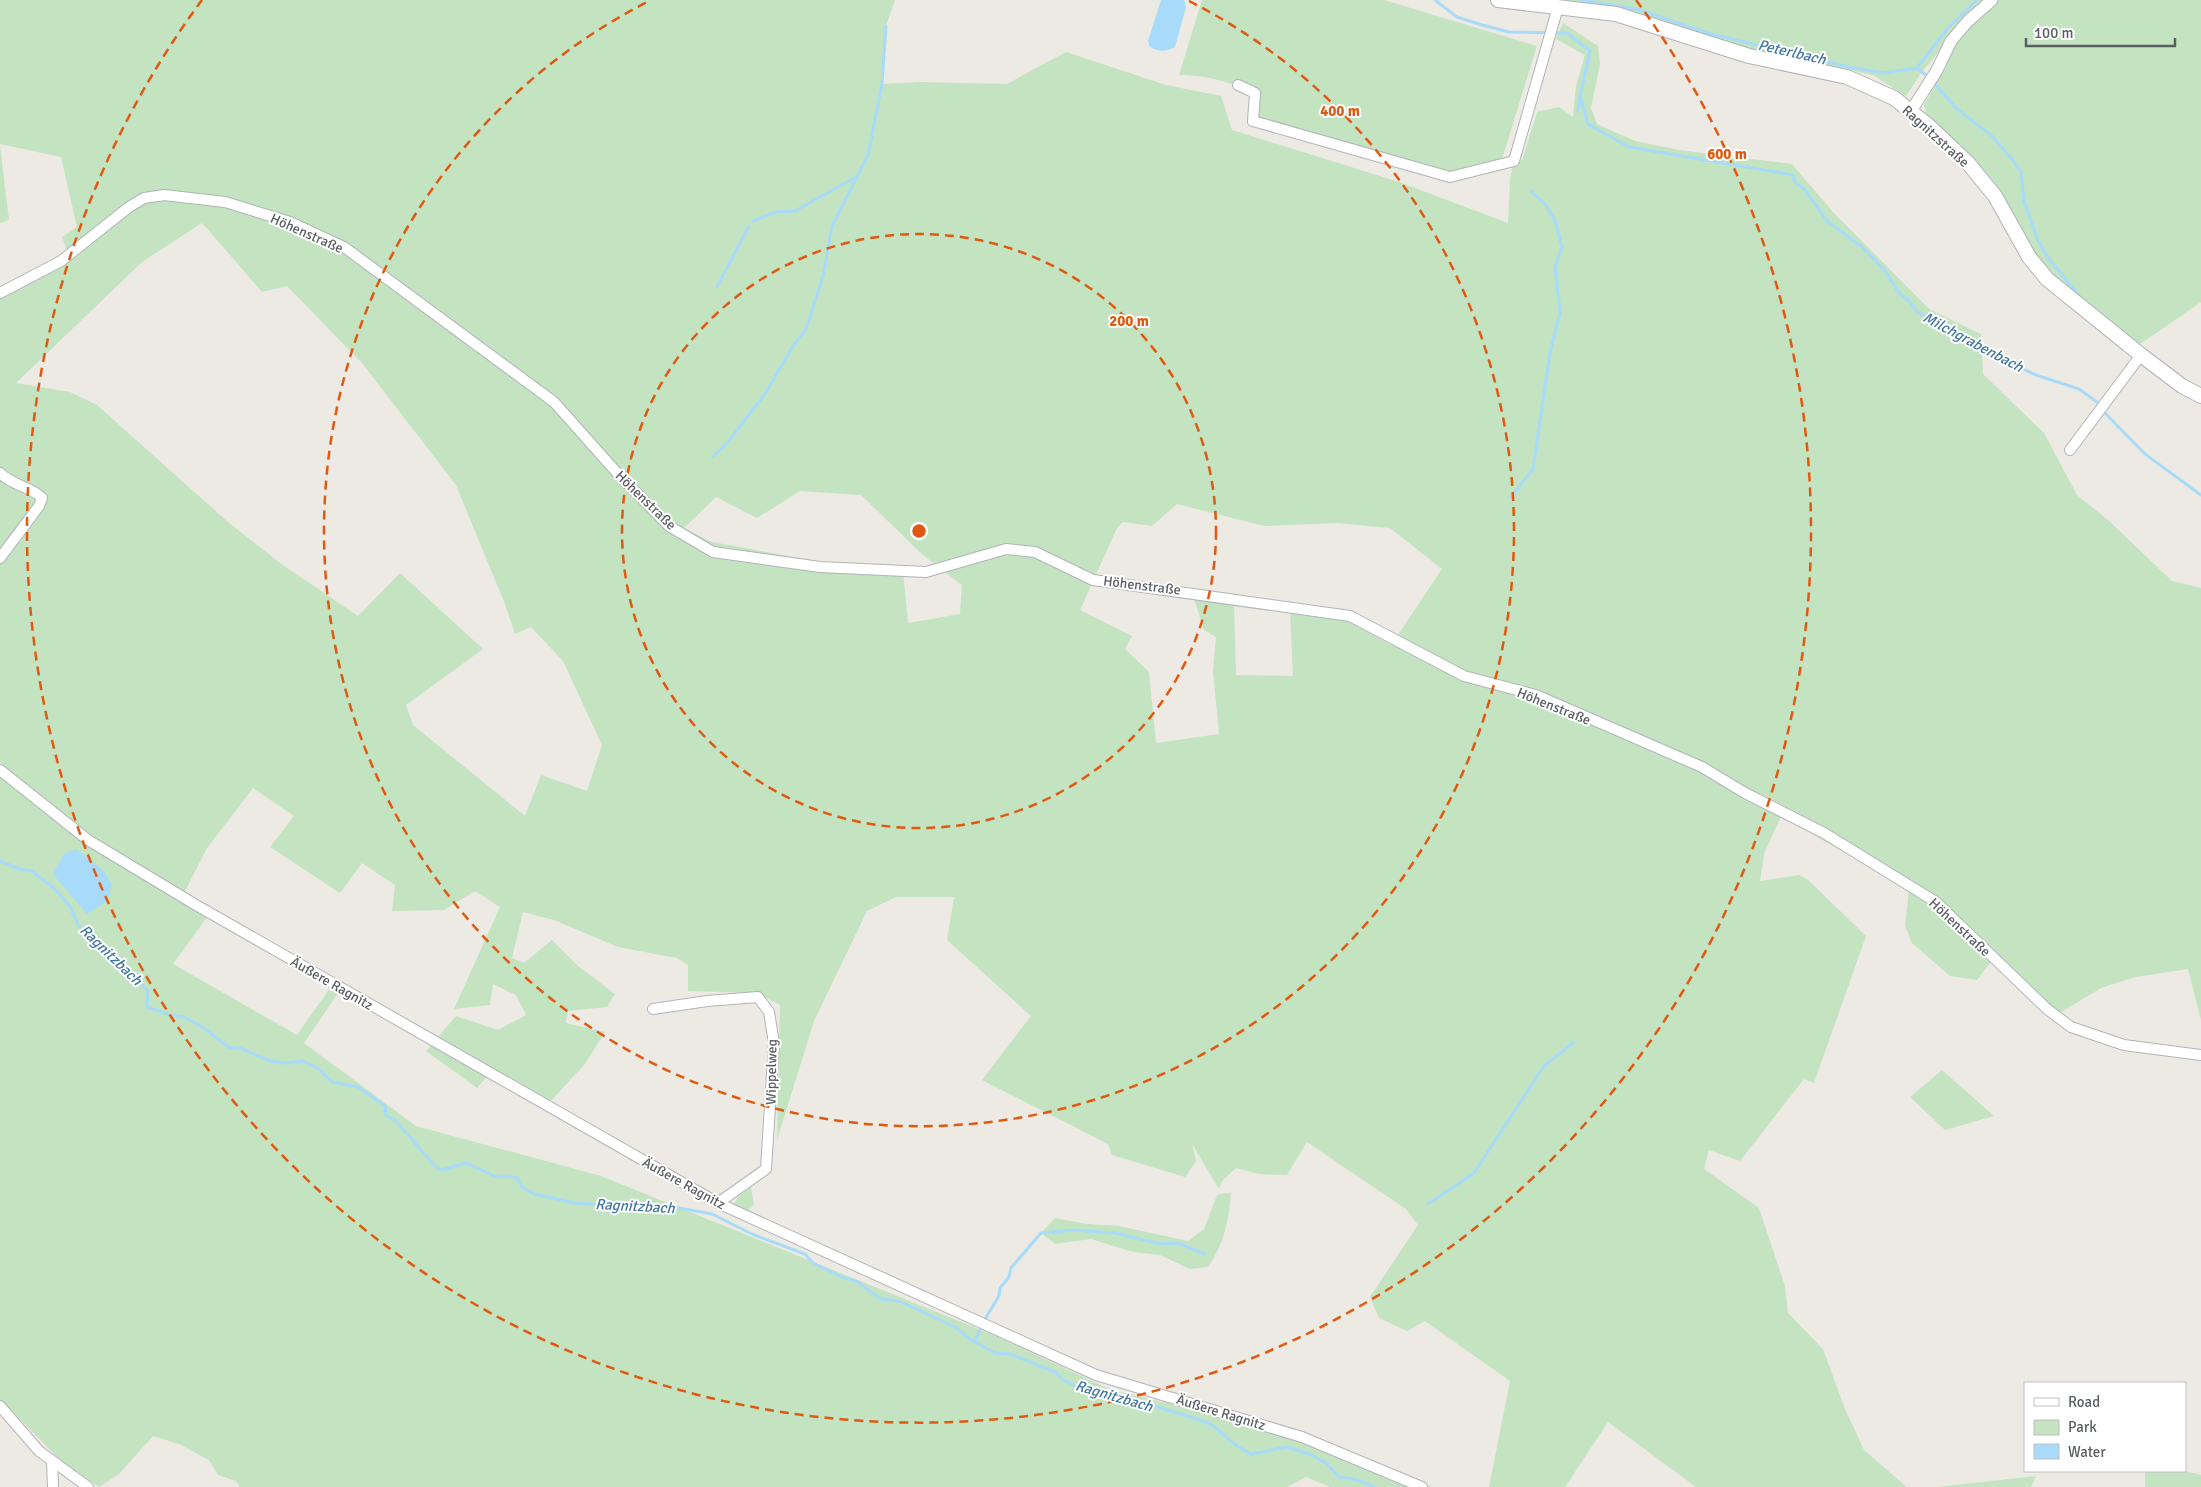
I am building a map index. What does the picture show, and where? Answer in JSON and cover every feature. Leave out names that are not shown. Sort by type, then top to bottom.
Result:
[{"type":"main road","name":"Ragnitzstraße","points":[[1498,0],[1616,14],[1749,56],[1847,77],[1874,88],[1912,111],[1968,163],[1995,196],[2029,256],[2047,279],[2141,355],[2182,386],[2201,396]]},
{"type":"street","points":[[1912,111],[1937,70],[1951,41],[1968,21],[1992,0]]},
{"type":"street","points":[[1238,85],[1255,93],[1252,121],[1450,178],[1514,161],[1558,7]]},
{"type":"street","name":"Höhenstraße","points":[[0,293],[68,256],[129,207],[144,198],[164,195],[225,202],[290,222],[344,247],[554,402],[619,475],[669,526],[713,552],[820,567],[926,572],[1006,549],[1016,550],[1035,552],[1093,580],[1350,616],[1464,676],[1536,696],[1702,767],[1745,793],[1824,833],[1936,902],[2047,1009],[2071,1027],[2124,1044],[2201,1055]]},
{"type":"street","points":[[2070,450],[2141,355]]},
{"type":"street","points":[[0,473],[7,481],[37,492],[42,498],[40,506],[0,558]]},
{"type":"street","name":"Äußere Ragnitz","points":[[0,770],[88,840],[196,905],[718,1203],[1096,1375],[1302,1437],[1422,1487]]},
{"type":"street","name":"Wippelweg","points":[[653,1009],[707,1001],[758,997],[768,1012],[774,1043],[766,1169],[718,1203]]},
{"type":"street","points":[[0,1406],[52,1462],[88,1487]]},
{"type":"street","points":[[52,1462],[53,1487]]},
{"type":"green space","points":[[0,0],[895,0],[886,26],[882,84],[919,82],[1007,84],[1066,52],[1166,85],[1221,96],[1232,130],[1399,182],[1508,223],[1510,180],[1514,159],[1522,161],[1537,112],[1559,107],[1573,117],[1576,86],[1585,55],[1556,39],[1563,23],[1598,46],[1600,64],[1591,108],[1597,124],[1635,141],[1679,150],[1792,164],[1833,212],[1929,309],[1981,334],[1983,374],[2044,433],[2077,495],[2108,520],[2172,581],[2201,588],[2201,1020],[2188,969],[2135,977],[2101,988],[2051,1018],[1994,958],[1977,980],[1950,976],[1912,943],[1905,926],[1909,890],[1781,816],[1764,854],[1760,881],[1799,875],[1807,879],[1866,936],[1814,1083],[1804,1079],[1740,1161],[1709,1150],[1704,1169],[1759,1208],[1785,1286],[1788,1313],[1823,1349],[1845,1409],[1864,1450],[1907,1487],[1696,1487],[1608,1422],[1565,1487],[1489,1487],[1510,1381],[1425,1321],[1407,1331],[1379,1318],[1370,1297],[1418,1225],[1406,1209],[1307,1142],[1287,1175],[1259,1174],[1236,1168],[1222,1181],[1219,1189],[1192,1144],[1196,1161],[1185,1177],[1112,1155],[1108,1144],[982,1080],[1031,1016],[947,940],[954,897],[896,897],[867,911],[814,1021],[777,1140],[780,1005],[757,993],[688,991],[688,965],[677,958],[618,947],[554,920],[523,912],[512,958],[524,963],[552,940],[578,966],[615,994],[607,1007],[568,1011],[566,1023],[605,1032],[585,1064],[548,1104],[491,1072],[477,1088],[426,1051],[456,1016],[498,1030],[526,1015],[516,995],[493,984],[490,1005],[454,1009],[500,907],[475,891],[444,910],[392,911],[395,885],[362,863],[340,893],[270,847],[294,816],[253,788],[207,848],[180,901],[207,917],[173,964],[297,1035],[330,988],[338,993],[304,1043],[416,1126],[601,1176],[996,1336],[1111,1390],[1316,1437],[1432,1487],[1330,1487],[1306,1477],[1287,1487],[240,1487],[236,1481],[218,1475],[209,1460],[179,1444],[153,1436],[119,1474],[99,1487],[61,1461],[9,1408],[0,1412],[0,769],[4,765],[0,762],[0,288],[68,253],[62,237],[77,227],[61,157],[0,144]],"holes":[[[202,223],[262,292],[287,286],[362,363],[456,485],[505,604],[515,634],[531,627],[563,661],[602,745],[587,791],[541,775],[525,816],[413,725],[406,705],[483,649],[400,573],[358,616],[284,566],[229,523],[97,405],[70,392],[16,383],[142,262]],[[800,491],[861,495],[923,555],[962,585],[960,614],[908,623],[903,571],[838,565],[712,542],[684,528],[716,497],[757,518]],[[1177,504],[1264,526],[1337,523],[1390,528],[1442,569],[1391,645],[1348,621],[1290,610],[1293,676],[1236,675],[1234,602],[1194,598],[1204,630],[1216,637],[1213,671],[1219,734],[1156,743],[1149,672],[1125,649],[1132,636],[1080,610],[1117,528],[1123,522],[1152,526]]]},
{"type":"green space","points":[[1202,0],[1384,0],[1537,46],[1502,159],[1458,175],[1253,121],[1255,93],[1218,80],[1179,75]]},
{"type":"green space","points":[[1559,0],[2201,0],[2201,302],[2143,342],[2123,351],[2063,302],[2035,256],[1926,115],[1924,105],[1947,64],[1966,20],[1921,73],[1906,96],[1873,75],[1729,44],[1625,11]]},
{"type":"green space","points":[[0,146],[9,220],[0,223]]},
{"type":"green space","points":[[1942,1070],[1994,1116],[1945,1130],[1910,1097]]},
{"type":"green space","points":[[751,1187],[754,1205],[748,1210],[734,1204],[738,1197]]},
{"type":"green space","points":[[1231,1193],[1229,1213],[1222,1241],[1208,1267],[1190,1269],[1160,1255],[1133,1252],[1091,1239],[1055,1244],[1041,1233],[1055,1218],[1087,1224],[1119,1226],[1188,1241],[1204,1229],[1217,1195]]},
{"type":"green space","points":[[2186,1471],[2201,1475],[2201,1487],[2145,1487],[2145,1472]]},
{"type":"green space","points":[[2036,1476],[2031,1487],[1937,1487]]},
{"type":"water","points":[[1161,0],[1184,0],[1186,7],[1175,47],[1162,51],[1150,47],[1148,41]]},
{"type":"water","points":[[76,849],[105,872],[112,885],[107,901],[87,914],[53,874],[64,854]]},
{"type":"waterway","name":"Milchgrabenbach","points":[[1435,0],[1457,17],[1509,32],[1567,33],[1590,51],[1580,96],[1588,124],[1629,147],[1793,175],[1795,182],[1804,189],[1827,221],[1862,247],[1886,272],[1899,293],[1909,301],[1916,311],[1948,329],[1958,331],[1987,352],[2036,375],[2079,389],[2097,402]]},
{"type":"waterway","name":"Peterlbach","points":[[1581,0],[1637,9],[1707,33],[1849,67],[1884,73],[1917,68],[1948,28],[1977,0]]},
{"type":"waterway","points":[[713,457],[727,443],[765,394],[793,346],[806,329],[823,276],[832,226],[868,155],[882,84],[886,26]]},
{"type":"waterway","points":[[1917,68],[1927,76]]},
{"type":"waterway","points":[[1935,84],[1956,108],[1992,136],[2021,172],[2024,201],[2038,241],[2048,258],[2081,298]]},
{"type":"waterway","name":"Milchgrabenbach","points":[[1578,111],[1580,96]]},
{"type":"waterway","points":[[753,221],[776,212],[795,211],[854,178]]},
{"type":"waterway","points":[[1510,498],[1533,469],[1550,353],[1560,312],[1555,266],[1562,247],[1555,220],[1545,204],[1531,191]]},
{"type":"waterway","points":[[717,287],[749,226]]},
{"type":"waterway","name":"Milchgrabenbach","points":[[2105,413],[2145,454],[2201,495]]},
{"type":"waterway","name":"Ragnitzbach","points":[[0,861],[19,869],[32,871],[54,888],[69,905],[79,926],[104,947],[148,991],[147,1007],[184,1017],[204,1028],[230,1048],[240,1048],[270,1061],[285,1063],[303,1061],[319,1069],[332,1082],[358,1087],[385,1106],[386,1116],[395,1120],[436,1167],[442,1170],[466,1163],[497,1177],[508,1176],[517,1178],[522,1187],[534,1194],[575,1203],[648,1208],[663,1205],[712,1214],[752,1234],[805,1254],[813,1263],[844,1278],[856,1281],[881,1299],[899,1301],[957,1328],[968,1338],[995,1353],[1010,1354],[1055,1372],[1063,1380],[1080,1388],[1112,1398],[1158,1407],[1200,1420],[1212,1425],[1237,1446],[1251,1454],[1287,1447],[1309,1454],[1326,1463],[1339,1477],[1354,1479],[1375,1487]]},
{"type":"waterway","points":[[1428,1204],[1474,1173],[1544,1066],[1574,1042]]},
{"type":"waterway","points":[[985,1319],[999,1296],[1000,1288],[1009,1277],[1011,1268],[1041,1233],[1073,1230],[1115,1233],[1161,1244],[1178,1243],[1205,1254]]},
{"type":"waterway","points":[[975,1342],[980,1329]]}]
